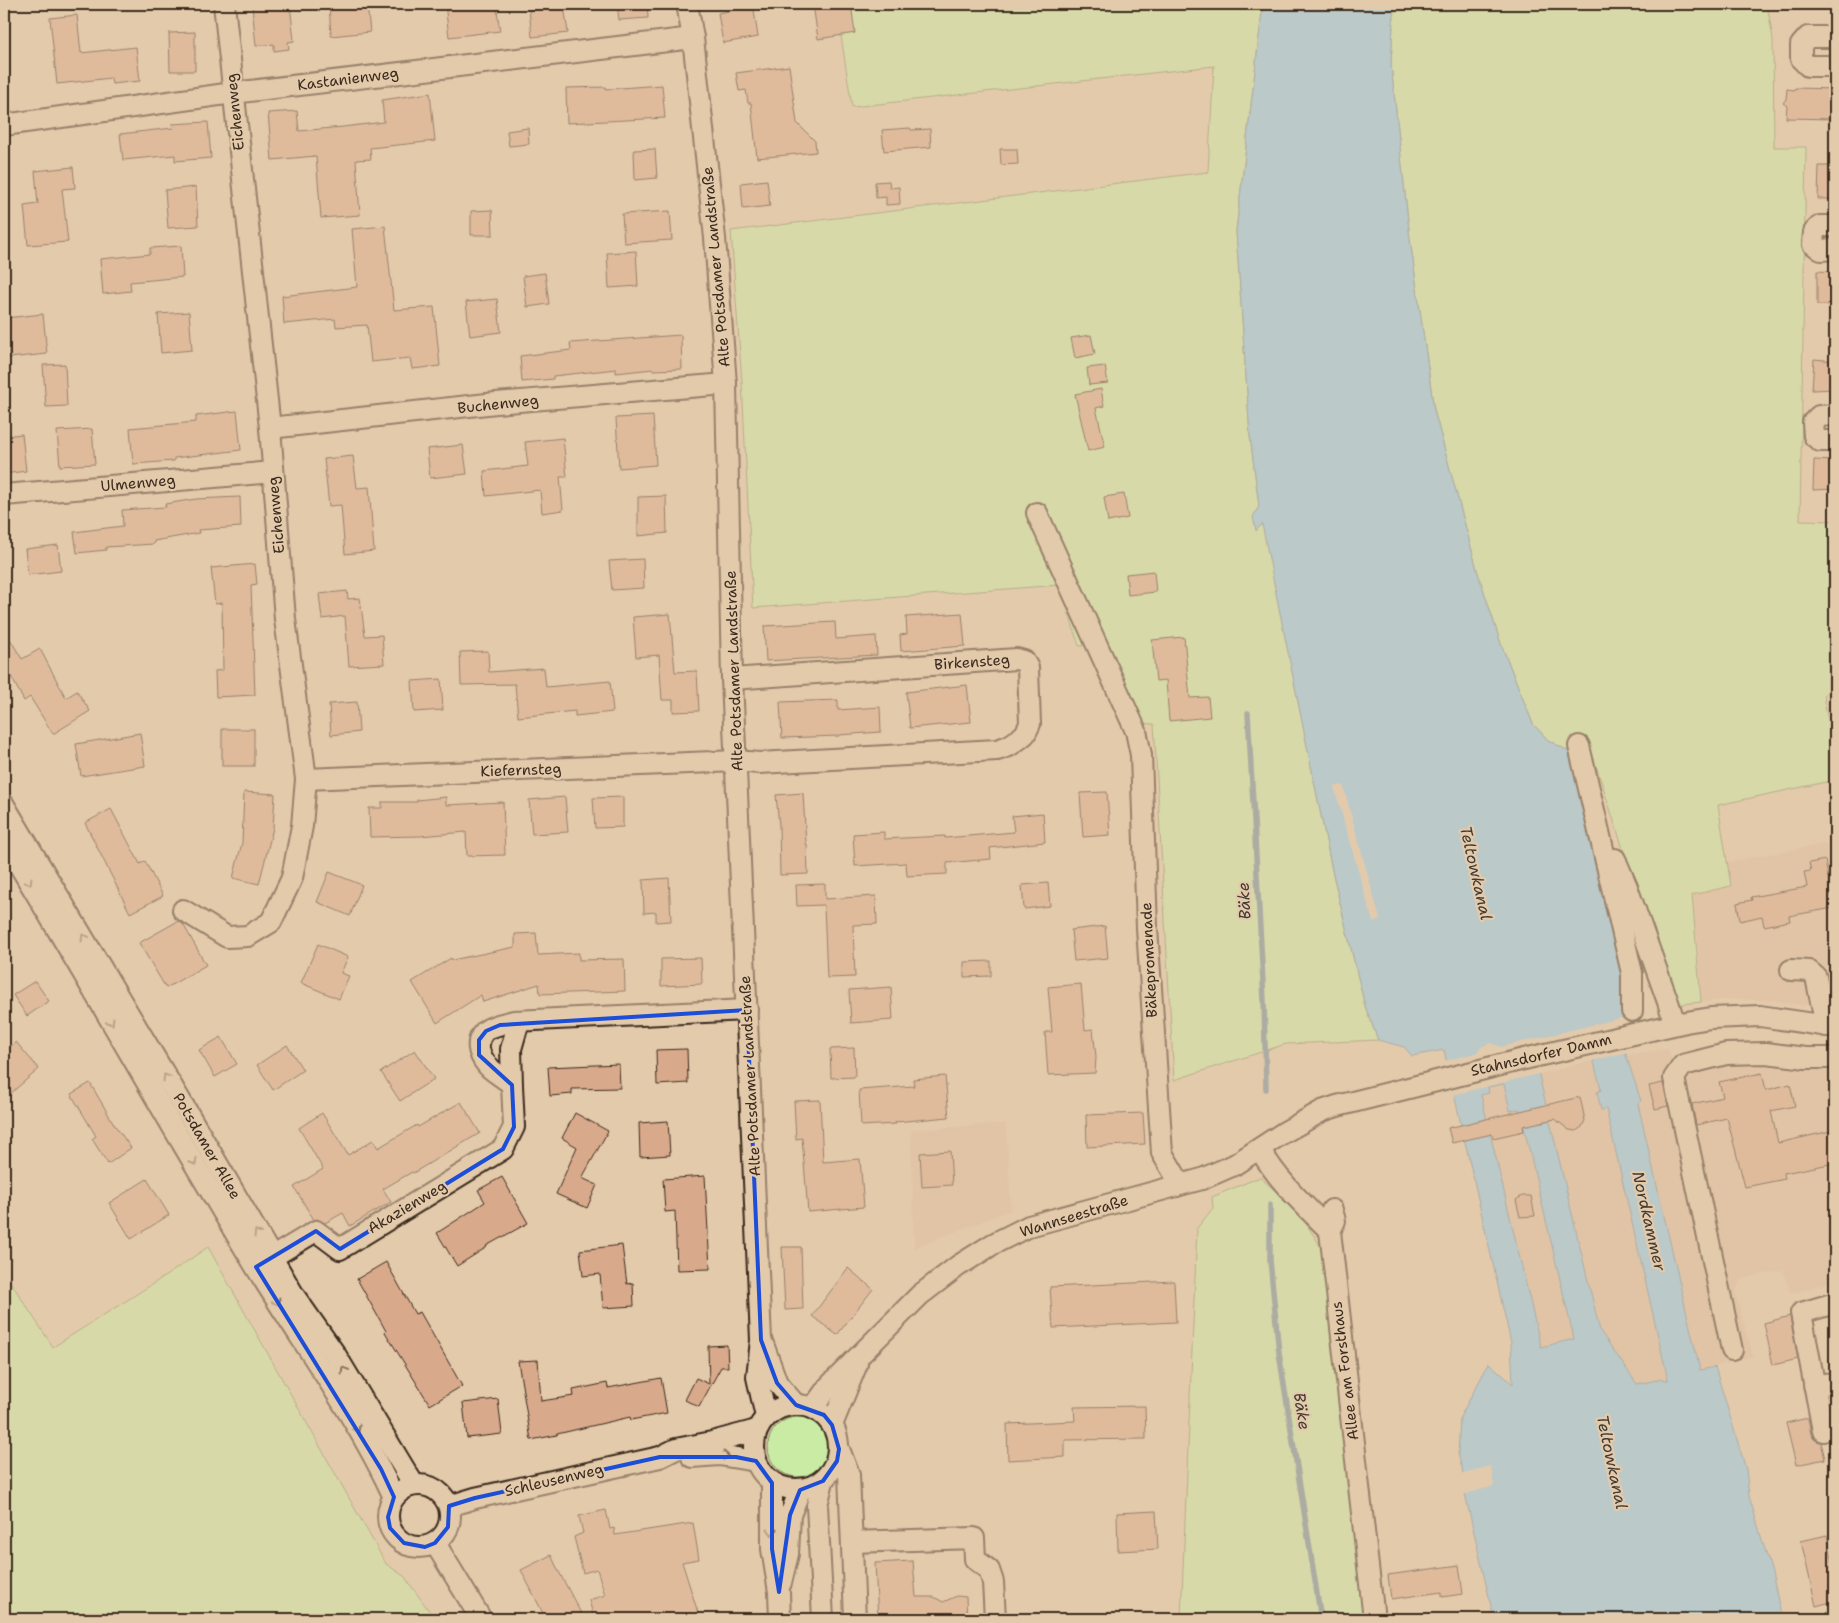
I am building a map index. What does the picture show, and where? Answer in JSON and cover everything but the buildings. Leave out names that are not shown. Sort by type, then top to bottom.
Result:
[{"type":"street","name":"Eichenweg","points":[[183,910],[227,937],[248,936],[272,922],[292,878],[302,826],[306,779],[285,619],[270,428],[224,4]]},
{"type":"street","name":"Alte Potsdamer Landstraße","points":[[686,4],[692,38],[715,238],[726,384],[732,679],[761,1340],[757,1377],[762,1424]]},
{"type":"street","points":[[1835,37],[1808,37],[1801,44],[1801,59],[1808,66],[1835,66]]},
{"type":"street","name":"Kastanienweg","points":[[4,125],[233,93],[692,38]]},
{"type":"street","points":[[1835,226],[1820,226],[1814,232],[1814,244],[1821,250],[1835,249]]},
{"type":"street","name":"Buchenweg","points":[[270,428],[496,403],[726,384]]},
{"type":"street","points":[[1835,415],[1819,416],[1813,422],[1814,436],[1820,441],[1835,441]]},
{"type":"street","name":"Ulmenweg","points":[[4,494],[273,472]]},
{"type":"street","name":"Bäkepromenade","points":[[1037,513],[1136,731],[1141,755],[1147,928],[1162,1153],[1175,1175],[1178,1186]]},
{"type":"street","name":"Birkensteg","points":[[732,679],[1017,659],[1024,661],[1028,668],[1030,724],[1025,734],[1009,746],[997,750],[769,763],[737,761]]},
{"type":"street","points":[[1579,746],[1632,973],[1632,1011]]},
{"type":"street","name":"Kiefernsteg","points":[[306,779],[737,761]]},
{"type":"street","name":"Potsdamer Allee","points":[[4,805],[189,1115],[264,1263],[280,1306],[318,1364],[381,1469],[394,1497]]},
{"type":"street","points":[[1594,810],[1627,887],[1672,1013],[1674,1024]]},
{"type":"street","name":"Potsdamer Allee","points":[[4,840],[264,1263],[295,1297],[335,1354],[414,1485]]},
{"type":"street","points":[[1791,970],[1809,971],[1816,977],[1830,1027]]},
{"type":"street","points":[[512,1085],[504,1076],[491,1069],[480,1055],[479,1040],[486,1031],[500,1025],[519,1021],[747,1010]]},
{"type":"street","name":"Stahnsdorfer Damm","points":[[1260,1149],[1283,1133],[1322,1111],[1361,1098],[1674,1024],[1711,1018],[1760,1016],[1830,1027]]},
{"type":"street","name":"Akazienweg","points":[[264,1263],[316,1231],[340,1249],[503,1148],[514,1127],[511,1049],[519,1021]]},
{"type":"street","points":[[1732,1350],[1674,1078],[1683,1065],[1726,1054],[1835,1058]]},
{"type":"street","points":[[1260,1149],[1266,1161],[1306,1208],[1330,1231]]},
{"type":"street","name":"Wannseestraße","points":[[805,1407],[828,1387],[920,1294],[958,1266],[993,1244],[1029,1226],[1202,1178],[1234,1165],[1260,1149]]},
{"type":"street","name":"Allee am Forsthaus","points":[[1332,1210],[1335,1221],[1330,1231],[1374,1619]]},
{"type":"street","points":[[1823,1431],[1800,1313],[1835,1303]]},
{"type":"street","name":"Alte Potsdamer Landstraße","points":[[761,1340],[777,1383],[805,1407]]},
{"type":"street","name":"Wannseestraße","points":[[832,1425],[860,1355]]},
{"type":"street","points":[[1814,1385],[1835,1382]]},
{"type":"street","points":[[839,1449],[837,1461],[831,1472],[822,1481],[812,1487],[800,1490],[786,1489],[772,1483],[762,1474],[756,1462],[754,1440],[762,1424],[775,1410],[786,1406],[805,1407],[824,1415],[832,1425],[849,1475],[856,1619]]},
{"type":"street","name":"Schleusenweg","points":[[660,1457],[676,1448],[712,1442],[762,1424]]},
{"type":"street","name":"Schleusenweg","points":[[449,1506],[475,1498],[660,1457],[719,1455],[756,1462]]},
{"type":"street","points":[[822,1481],[849,1489]]},
{"type":"street","points":[[822,1481],[817,1504],[823,1619]]},
{"type":"street","points":[[772,1483],[772,1549],[779,1592],[780,1619]]},
{"type":"street","points":[[414,1485],[423,1485],[439,1492],[449,1506],[450,1516],[448,1527],[443,1536],[435,1543],[414,1547],[396,1537],[390,1528],[388,1517],[389,1507],[394,1497],[407,1487],[414,1485]]},
{"type":"street","points":[[800,1490],[817,1504]]},
{"type":"street","points":[[779,1592],[788,1554],[790,1515],[800,1490]]},
{"type":"street","points":[[852,1542],[974,1538],[975,1559],[989,1570],[993,1582],[995,1619]]},
{"type":"street","points":[[435,1543],[481,1619]]},
{"type":"highlighted area","points":[[747,1010],[761,1340],[777,1383],[796,1405],[824,1415],[832,1425],[839,1449],[837,1461],[823,1481],[800,1490],[790,1515],[779,1592],[772,1549],[772,1483],[756,1461],[736,1457],[660,1457],[475,1498],[449,1506],[448,1527],[435,1543],[425,1547],[404,1543],[390,1528],[388,1517],[394,1497],[381,1469],[256,1267],[316,1231],[340,1249],[503,1149],[514,1127],[512,1085],[479,1055],[479,1040],[486,1031],[500,1025]]},
{"type":"shaded area","points":[[1824,703],[1835,703],[1835,749]]},
{"type":"shaded area","points":[[1835,842],[1835,999],[1803,1006],[1778,1001],[1736,999],[1701,1002],[1698,948],[1692,895],[1730,886],[1726,862]]},
{"type":"shaded area","points":[[1668,1049],[1677,1076],[1720,1066],[1747,1064],[1835,1065],[1835,1281],[1790,1294],[1783,1270],[1742,1279],[1735,1292],[1753,1356],[1700,1371],[1638,1103],[1641,1100],[1626,1055]]},
{"type":"shaded area","points":[[1593,1058],[1601,1091],[1597,1092],[1601,1110],[1606,1109],[1668,1380],[1662,1379],[1638,1384],[1600,1331],[1538,1071]]},
{"type":"shaded area","points":[[1504,1084],[1510,1111],[1519,1109],[1521,1115],[1574,1339],[1541,1347],[1481,1095],[1489,1093],[1488,1087]]},
{"type":"shaded area","points":[[1006,1123],[1011,1210],[914,1248],[911,1130]]},
{"type":"green space","points":[[836,4],[1263,4],[1236,231],[1250,436],[1259,506],[1332,870],[1365,1006],[1378,1040],[1286,1044],[1174,1080],[1154,724],[1126,723],[1090,645],[1079,646],[1060,585],[753,608],[742,382],[731,231],[1208,172],[1214,66],[852,107]]},
{"type":"green space","points":[[1394,4],[1767,4],[1773,39],[1774,147],[1806,147],[1800,520],[1835,521],[1835,688],[1825,693],[1824,703],[1835,749],[1835,780],[1718,805],[1731,886],[1692,895],[1701,1002],[1674,1005],[1589,744],[1570,752],[1548,740],[1533,724],[1501,644],[1478,573],[1434,410],[1410,239],[1391,65]]},
{"type":"green space","points":[[1260,1177],[1300,1214],[1321,1247],[1365,1619],[1181,1619],[1197,1228],[1213,1208],[1212,1197]]},
{"type":"green space","points":[[208,1247],[386,1564],[404,1576],[435,1619],[14,1619],[4,1606],[4,1272],[53,1347]]},
{"type":"green space","points":[[798,1417],[810,1419],[823,1430],[828,1447],[826,1459],[815,1472],[798,1477],[786,1475],[773,1464],[768,1447],[770,1435],[781,1422]]},
{"type":"water","points":[[1263,4],[1394,4],[1391,65],[1410,239],[1434,410],[1478,573],[1501,644],[1533,724],[1548,740],[1570,752],[1621,968],[1622,1016],[1626,1055],[1641,1101],[1638,1104],[1700,1370],[1715,1367],[1746,1469],[1749,1496],[1772,1573],[1782,1619],[1494,1619],[1461,1476],[1463,1472],[1458,1454],[1460,1417],[1489,1363],[1513,1384],[1511,1343],[1444,1050],[1412,1056],[1404,1047],[1378,1040],[1365,1006],[1332,870],[1262,524],[1256,531],[1253,517],[1259,506],[1250,436],[1236,231]],"holes":[[[1593,1058],[1601,1090],[1597,1092],[1601,1110],[1606,1109],[1668,1380],[1662,1379],[1637,1384],[1600,1331],[1538,1071]],[[1504,1084],[1510,1111],[1519,1109],[1521,1115],[1574,1339],[1541,1347],[1481,1095],[1489,1093],[1488,1087]]]},
{"type":"pier","points":[[1343,785],[1380,919],[1373,922],[1334,787]]},
{"type":"pier","points":[[1625,1017],[1628,1052],[1452,1095],[1444,1061],[1476,1053],[1481,1047],[1491,1043],[1501,1047]]},
{"type":"pier","points":[[1491,1466],[1494,1486],[1462,1495],[1459,1474]]},
{"type":"waterway","name":"Bäke","points":[[1248,713],[1264,1000],[1266,1089]]},
{"type":"waterway","name":"Bäke","points":[[1270,1205],[1270,1260],[1279,1353],[1321,1619]]},
{"type":"water label","name":"Teltowkanal","points":[[1476,873]]},
{"type":"water label","name":"Nordkammer","points":[[1649,1221]]},
{"type":"water label","name":"Teltowkanal","points":[[1612,1462]]}]
